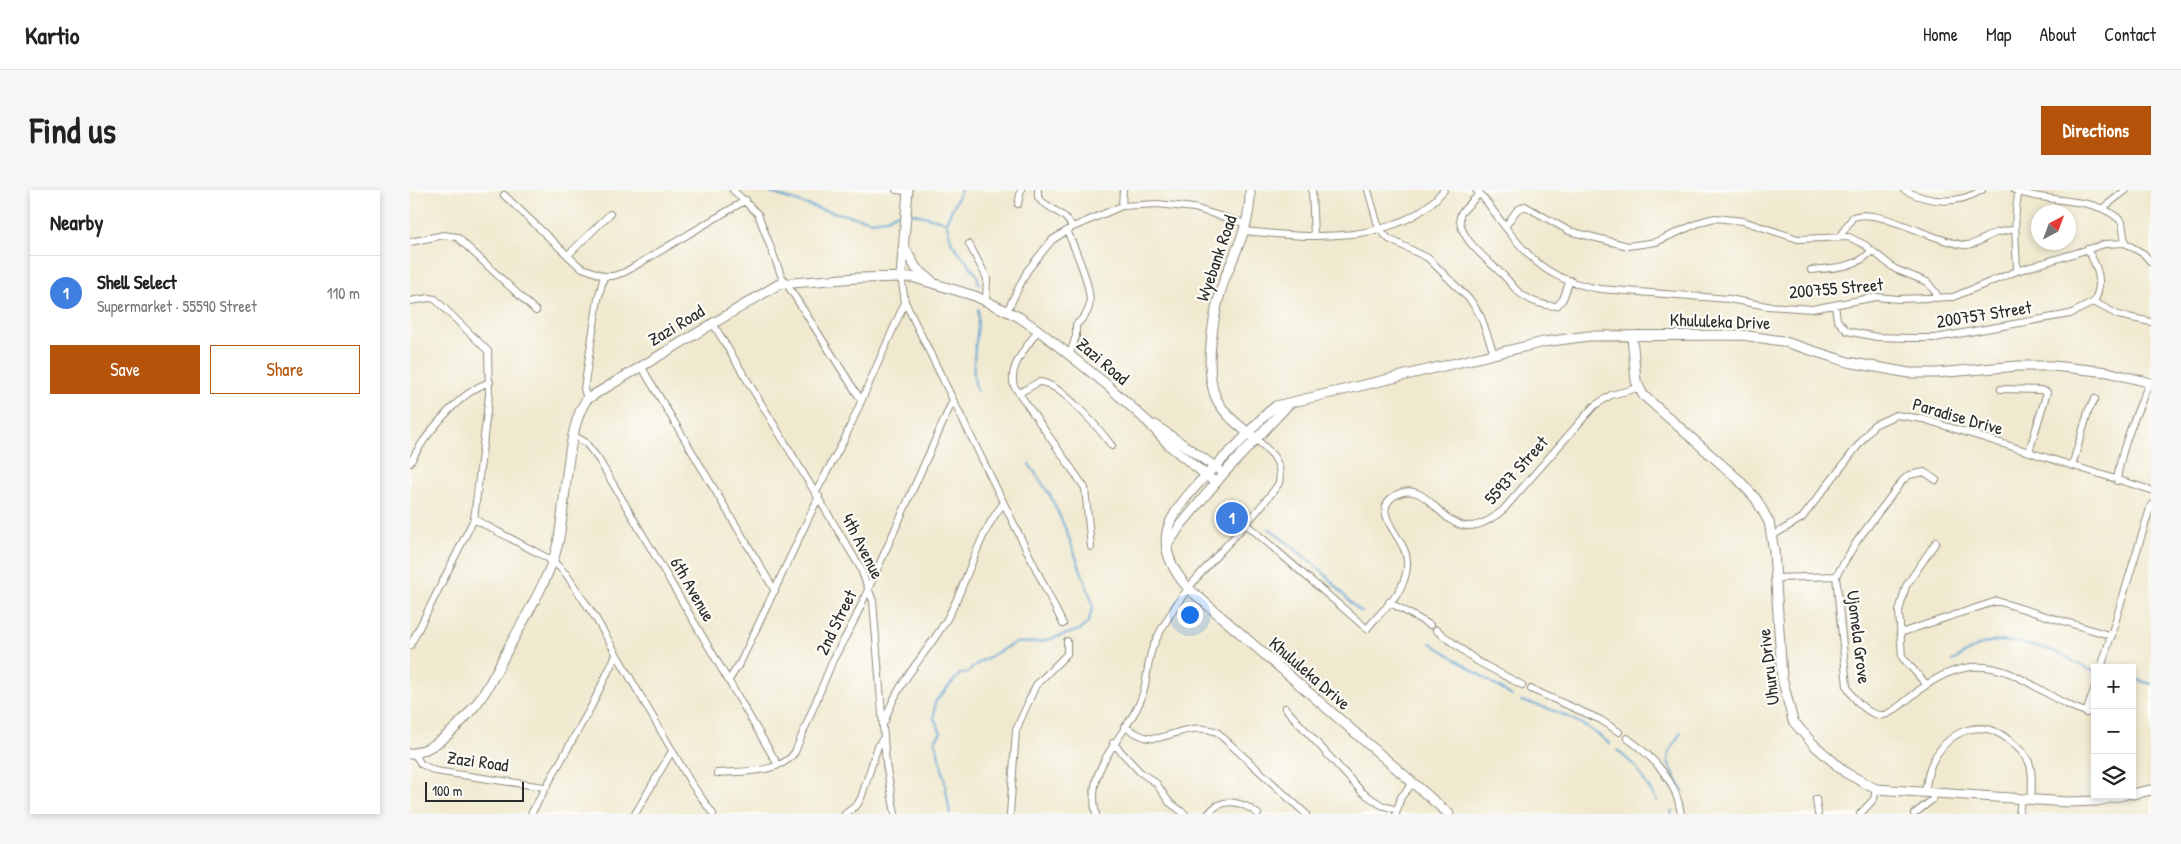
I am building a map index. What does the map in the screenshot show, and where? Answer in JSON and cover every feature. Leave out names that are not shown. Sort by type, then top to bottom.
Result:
[{"type":"street","points":[[733,190],[746,200],[762,220],[781,275],[788,282],[861,400]]},
{"type":"street","points":[[896,190],[908,190],[901,276],[905,302],[1063,624]]},
{"type":"street","points":[[1018,204],[1021,190]]},
{"type":"street","points":[[1038,190],[1038,197],[1041,201],[1065,217],[1087,283],[1090,300],[1089,309],[1076,326],[1076,336],[1070,354]]},
{"type":"street","points":[[1122,206],[1123,190]]},
{"type":"street","name":"Wyebank Road","points":[[1250,190],[1245,227],[1218,299],[1213,324],[1211,377],[1214,391],[1222,408],[1256,439]]},
{"type":"street","points":[[1312,190],[1314,236]]},
{"type":"street","points":[[1368,190],[1379,229],[1389,239],[1428,258],[1468,297],[1481,317],[1494,354]]},
{"type":"street","points":[[1008,311],[1033,262],[1052,240],[1070,229],[1122,206],[1149,204],[1194,208],[1245,227],[1290,237],[1314,236],[1361,233],[1379,229],[1415,215],[1444,190]]},
{"type":"street","points":[[1904,190],[1934,201],[1956,200],[1982,190]]},
{"type":"street","points":[[2103,208],[2126,190]]},
{"type":"street","points":[[2017,272],[2015,230],[2018,191],[2103,208],[2122,222],[2125,243],[2144,254],[2151,262]]},
{"type":"street","points":[[1478,192],[1461,213],[1460,217],[1464,232],[1480,255],[1505,276],[1516,290],[1533,301],[1557,306],[1563,299],[1570,280]]},
{"type":"street","name":"200755 Street","points":[[1478,192],[1537,265],[1584,286],[1600,289],[1729,299],[1790,308],[1812,309],[1876,297],[1898,299],[1952,297],[2017,272],[2087,249],[2105,244],[2125,243]]},
{"type":"street","points":[[504,195],[584,270],[604,276],[625,272],[746,200]]},
{"type":"street","points":[[1505,227],[1517,210],[1525,206],[1569,230],[1628,246],[1656,242],[1703,221],[1715,218],[1743,221],[1798,239],[1810,240],[1840,236],[1858,241],[1895,269],[1927,282],[1938,298]]},
{"type":"street","points":[[568,255],[610,214]]},
{"type":"street","points":[[1840,236],[1853,216],[1866,214],[1933,237],[1965,245],[1975,243],[1997,233],[2015,230]]},
{"type":"street","points":[[410,242],[444,235],[457,237],[536,311]]},
{"type":"street","points":[[903,244],[916,268],[934,283]]},
{"type":"street","points":[[969,244],[987,278],[986,302]]},
{"type":"street","points":[[2087,249],[2100,278],[2100,288],[2094,302],[2118,315],[2151,322]]},
{"type":"street","points":[[1811,270],[1853,263],[1862,260],[1871,251]]},
{"type":"street","points":[[587,399],[584,389],[598,299],[604,276]]},
{"type":"street","name":"Zazi Road","points":[[544,787],[436,771],[421,764],[412,753],[441,739],[463,720],[481,698],[553,561],[573,436],[580,412],[587,399],[766,291],[788,282],[901,276],[934,283],[1008,311],[1070,354],[1148,422],[1170,446],[1216,483]]},
{"type":"street","points":[[410,301],[434,299],[474,336],[489,353],[490,382],[474,519],[410,646]]},
{"type":"street","points":[[730,680],[775,590],[905,302]]},
{"type":"street","name":"200757 Street","points":[[1835,305],[1837,320],[1847,331],[1877,337],[1935,338],[2070,314],[2094,302]]},
{"type":"street","name":"4th Avenue","points":[[712,322],[860,567],[872,601],[886,764],[895,814]]},
{"type":"street","points":[[1038,330],[1014,368],[1012,379],[1019,393],[1085,488],[1091,547]]},
{"type":"street","name":"Khululeka Drive","points":[[1448,814],[1188,588],[1173,569],[1166,535],[1170,520],[1206,475],[1234,448],[1247,432],[1276,406],[1566,337],[1742,335],[1763,337],[1800,346],[1848,362],[1909,373],[1936,373],[2018,366],[2052,366],[2108,372],[2150,383]]},
{"type":"street","points":[[1632,336],[1638,388]]},
{"type":"street","points":[[641,366],[775,590]]},
{"type":"street","points":[[410,463],[427,435],[442,419],[476,387],[490,382]]},
{"type":"street","points":[[1019,393],[1040,382],[1050,385],[1085,413],[1112,446]]},
{"type":"street","points":[[2117,481],[2119,466],[2127,439],[2150,383]]},
{"type":"street","name":"Uhuru Drive","points":[[1638,388],[1658,410],[1747,488],[1762,510],[1772,536],[1782,678],[1793,722],[1808,739],[1846,773],[1876,789],[2021,799],[2097,801],[2106,799]]},
{"type":"street","name":"55937 Street","points":[[1246,524],[1367,629],[1400,588],[1407,566],[1403,546],[1386,521],[1387,506],[1392,499],[1398,494],[1411,492],[1420,496],[1446,517],[1462,525],[1470,527],[1487,522],[1503,510],[1594,406],[1612,395],[1638,388]]},
{"type":"street","points":[[2001,389],[2041,390],[2047,392],[2029,452]]},
{"type":"street","points":[[2072,466],[2089,409],[2095,399]]},
{"type":"street","name":"2nd Street","points":[[778,766],[791,759],[800,745],[834,660],[953,400]]},
{"type":"street","points":[[1168,544],[1180,526],[1224,473],[1289,404]]},
{"type":"street","name":"Paradise Drive","points":[[1772,536],[1802,518],[1864,435],[1874,425],[1884,418],[1907,415],[2151,490]]},
{"type":"street","name":"Zazi Road","points":[[1148,422],[1224,473]]},
{"type":"street","name":"6th Avenue","points":[[573,436],[585,442],[599,460],[730,680],[778,766]]},
{"type":"street","points":[[1096,814],[1094,798],[1096,774],[1143,694],[1152,649],[1164,624],[1188,588],[1246,524],[1279,483],[1281,475],[1277,459],[1256,439]]},
{"type":"street","points":[[1776,578],[1836,576],[1857,541],[1909,475],[1924,472],[1936,480]]},
{"type":"street","points":[[884,726],[898,689],[949,615],[981,543],[1003,504]]},
{"type":"street","points":[[2102,664],[2151,505]]},
{"type":"street","points":[[474,519],[553,561],[572,582],[672,751],[713,814]]},
{"type":"street","points":[[1926,684],[1902,657],[1899,611],[1906,586],[1936,542]]},
{"type":"street","name":"Ujomela Grove","points":[[1836,576],[1847,686],[1854,698],[1872,713],[1885,714],[1926,684],[1952,671],[1967,667],[1994,668],[2018,676],[2075,710],[2091,714]]},
{"type":"street","points":[[1900,633],[1997,601],[2112,636]]},
{"type":"street","points":[[1389,602],[1430,625]]},
{"type":"street","points":[[1436,630],[1476,661],[1522,685]]},
{"type":"street","points":[[1010,814],[1016,730],[1036,685],[1067,654],[1067,641]]},
{"type":"street","points":[[531,814],[544,787],[587,714],[616,655]]},
{"type":"street","points":[[1531,689],[1601,720],[1619,732]]},
{"type":"street","points":[[2086,713],[2091,699]]},
{"type":"street","points":[[1285,708],[1362,792],[1381,805],[1397,812],[1402,798],[1413,783]]},
{"type":"street","points":[[1124,727],[1146,738],[1157,738],[1198,727],[1217,732],[1306,814]]},
{"type":"street","points":[[1914,814],[1932,800],[1929,770],[1938,752],[1967,730],[1988,728],[2000,732],[2024,754],[2030,764],[2031,799]]},
{"type":"street","points":[[845,814],[857,805],[878,746],[884,737]]},
{"type":"street","points":[[1627,738],[1666,775],[1678,796],[1682,814]]},
{"type":"street","points":[[1113,743],[1140,772],[1156,783],[1169,802],[1185,814]]},
{"type":"street","points":[[635,814],[672,751]]},
{"type":"street","points":[[717,773],[778,766]]},
{"type":"street","points":[[1860,814],[1874,799],[1876,789]]},
{"type":"street","points":[[2136,793],[2151,790]]},
{"type":"street","points":[[1816,798],[1818,814]]},
{"type":"street","points":[[2019,814],[2021,799]]},
{"type":"street","points":[[1208,814],[1218,805],[1234,802],[1244,804],[1258,814]]},
{"type":"waterway","points":[[762,190],[820,209],[872,221],[887,219],[898,213]]},
{"type":"waterway","points":[[961,190],[946,222],[952,243],[977,275],[979,284]]},
{"type":"waterway","points":[[912,213],[946,222]]},
{"type":"waterway","points":[[977,391],[974,360],[978,309]]},
{"type":"waterway","points":[[950,814],[935,740],[941,733],[934,718],[935,702],[960,674],[967,673],[978,663],[1014,643],[1040,642],[1080,630],[1088,622],[1093,607],[1066,530],[1050,495],[1029,464]]},
{"type":"waterway","points":[[1269,528],[1322,571],[1354,606],[1362,612]]},
{"type":"waterway","points":[[1952,661],[1983,644],[2001,641],[2035,646],[2055,652],[2091,670]]},
{"type":"waterway","points":[[1431,643],[1512,696]]},
{"type":"waterway","points":[[2136,679],[2151,684]]},
{"type":"waterway","points":[[1521,701],[1568,717],[1590,729],[1610,744]]},
{"type":"waterway","points":[[1681,732],[1669,752],[1668,762],[1683,792]]},
{"type":"waterway","points":[[1617,750],[1635,766],[1657,801]]},
{"type":"waterway","points":[[1671,814],[1673,810]]},
{"type":"place","name":"Shell Select","points":[[1232,518]]}]
